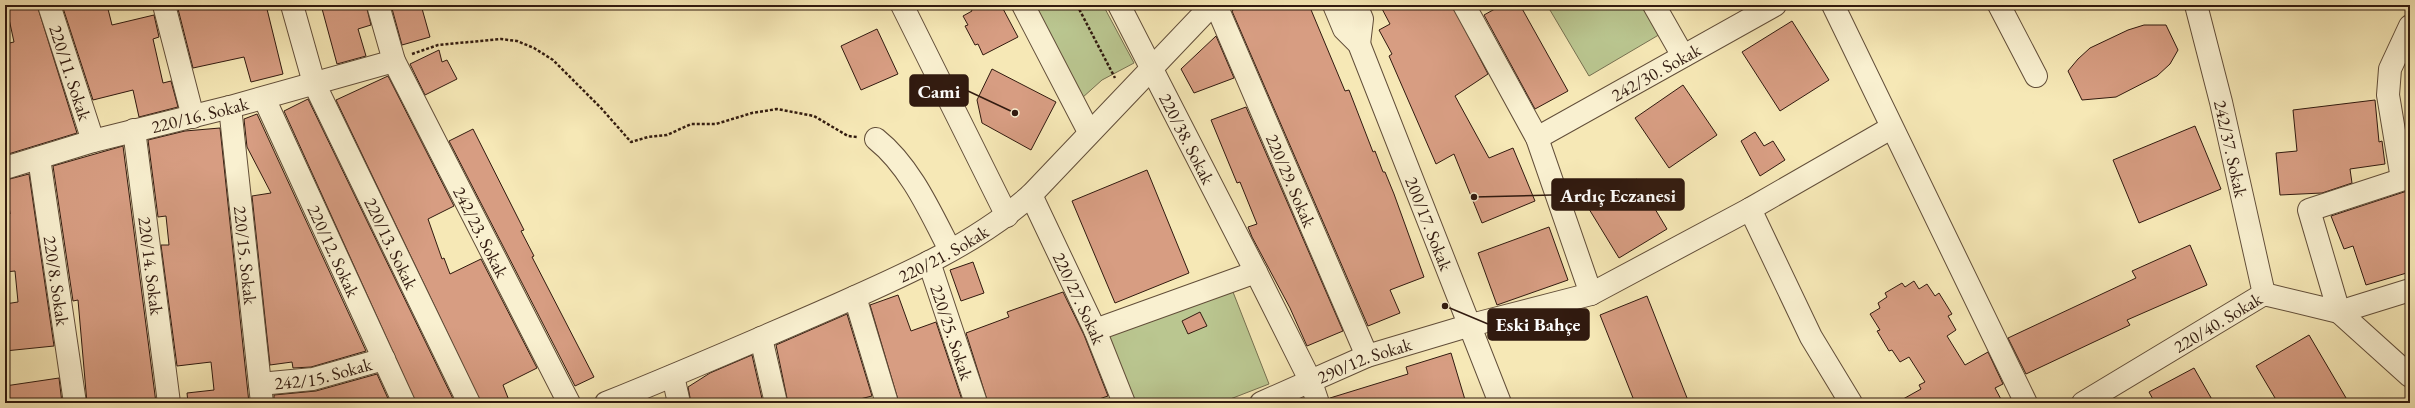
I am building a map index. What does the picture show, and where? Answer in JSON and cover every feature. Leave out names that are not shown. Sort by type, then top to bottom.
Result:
[{"type":"street","name":"220/11. Sokak","points":[[49,5],[92,141]]},
{"type":"street","points":[[164,5],[193,117]]},
{"type":"street","name":"220/13. Sokak","points":[[292,5],[314,83],[468,403]]},
{"type":"street","name":"242/23. Sokak","points":[[378,5],[394,60],[569,403]]},
{"type":"street","points":[[902,5],[1007,216]]},
{"type":"street","points":[[1023,5],[1089,132]]},
{"type":"street","name":"220/38. Sokak","points":[[1119,5],[1153,68],[1256,272],[1311,382],[1318,403]]},
{"type":"street","name":"220/21. Sokak","points":[[606,403],[673,376],[855,297],[929,262],[1007,216],[1031,195],[1089,132],[1153,68],[1212,5]]},
{"type":"street","name":"220/29. Sokak","points":[[1216,5],[1367,356]]},
{"type":"street","name":"200/17. Sokak","points":[[1334,5],[1344,28],[1359,44],[1471,325],[1500,403]]},
{"type":"street","name":"200/17. Sokak","points":[[1356,5],[1362,19],[1359,44]]},
{"type":"street","points":[[1654,5],[1683,56]]},
{"type":"street","name":"242/30. Sokak","points":[[1537,138],[1775,5]]},
{"type":"street","points":[[1833,5],[1891,128],[2026,403]]},
{"type":"street","points":[[1999,5],[2036,76]]},
{"type":"street","name":"242/37. Sokak","points":[[2196,5],[2221,102],[2264,294]]},
{"type":"street","points":[[1468,6],[1537,138],[1591,294]]},
{"type":"street","points":[[2410,26],[2390,69],[2388,95],[2406,178],[2309,210],[2339,312],[2410,376]]},
{"type":"street","name":"220/16. Sokak","points":[[5,168],[92,141],[193,117],[264,98],[394,60]]},
{"type":"street","name":"220/12. Sokak","points":[[264,98],[404,403]]},
{"type":"street","name":"220/15. Sokak","points":[[230,107],[261,393]]},
{"type":"street","name":"290/12. Sokak","points":[[1261,403],[1367,356],[1471,325],[1591,294],[1750,209],[1891,128]]},
{"type":"street","name":"220/14. Sokak","points":[[134,130],[169,403]]},
{"type":"street","points":[[876,139],[890,150],[912,182],[950,250]]},
{"type":"street","name":"220/8. Sokak","points":[[39,158],[75,403]]},
{"type":"street","name":"220/27. Sokak","points":[[1031,195],[1095,330],[1124,403]]},
{"type":"street","points":[[1750,209],[1811,337],[1851,403]]},
{"type":"street","name":"220/25. Sokak","points":[[929,262],[976,403]]},
{"type":"street","points":[[1095,330],[1256,272]]},
{"type":"street","points":[[2339,312],[2410,290]]},
{"type":"street","name":"220/40. Sokak","points":[[2083,403],[2264,294],[2339,312]]},
{"type":"street","points":[[855,297],[887,403]]},
{"type":"street","points":[[761,338],[776,403]]},
{"type":"street","name":"242/15. Sokak","points":[[261,393],[384,359]]},
{"type":"street","points":[[673,376],[679,403]]},
{"type":"path","points":[[1077,5],[1125,96]]},
{"type":"path","points":[[394,60],[438,45],[501,39],[517,41],[534,48],[553,60],[601,108],[631,142],[648,137],[666,135],[691,124],[716,124],[752,113],[777,109],[814,116],[848,136],[876,139]]},
{"type":"green space","points":[[1033,5],[1103,5],[1134,63],[1102,80],[1082,98]]},
{"type":"green space","points":[[1547,5],[1646,5],[1662,33],[1589,76]]},
{"type":"green space","points":[[1233,292],[1269,384],[1220,403],[1136,403],[1107,336]]},
{"type":"building","points":[[6,5],[37,5],[77,133],[5,155],[5,44],[14,42]]},
{"type":"building","points":[[78,5],[107,5],[112,25],[154,15],[159,37],[153,39],[163,83],[171,81],[178,107],[139,117],[133,90],[93,100],[63,8]]},
{"type":"building","points":[[177,5],[266,5],[283,74],[251,82],[244,57],[193,68]]},
{"type":"building","points":[[321,5],[366,5],[371,25],[358,29],[366,56],[337,64]]},
{"type":"building","points":[[391,5],[421,5],[430,37],[402,45]]},
{"type":"building","points":[[969,5],[1001,5],[1018,37],[983,55],[978,44],[975,45],[965,26],[968,25],[963,16],[972,11]]},
{"type":"building","points":[[1239,5],[1309,5],[1345,91],[1349,90],[1373,152],[1375,151],[1383,172],[1385,172],[1424,277],[1390,290],[1400,313],[1368,326],[1232,11]]},
{"type":"building","points":[[1380,5],[1452,5],[1488,74],[1455,96],[1489,158],[1513,148],[1535,201],[1482,223],[1454,154],[1436,164],[1389,56],[1392,54],[1379,30],[1390,24]]},
{"type":"building","points":[[1502,5],[1520,5],[1568,91],[1535,109],[1484,15]]},
{"type":"building","points":[[1792,21],[1829,80],[1780,111],[1742,52]]},
{"type":"building","points":[[2144,25],[2166,25],[2178,50],[2170,64],[2157,76],[2116,97],[2082,100],[2068,71],[2090,48],[2128,30]]},
{"type":"building","points":[[877,29],[898,74],[861,90],[841,46]]},
{"type":"building","points":[[1216,36],[1234,78],[1194,93],[1181,69]]},
{"type":"building","points":[[439,50],[442,62],[447,60],[457,79],[425,95],[410,64]]},
{"type":"building","points":[[992,69],[1056,102],[1031,150],[982,123],[977,100]]},
{"type":"building","points":[[388,76],[454,206],[428,219],[442,259],[444,258],[450,274],[481,259],[537,368],[503,385],[510,403],[481,403],[336,100]]},
{"type":"building","points":[[1683,85],[1717,135],[1669,168],[1635,118]]},
{"type":"building","points":[[308,99],[455,403],[416,403],[284,111]]},
{"type":"building","points":[[2375,100],[2379,142],[2382,141],[2385,164],[2350,169],[2352,183],[2322,193],[2280,195],[2276,153],[2297,151],[2293,110]]},
{"type":"building","points":[[1246,107],[1343,331],[1307,346],[1290,308],[1252,237],[1248,227],[1257,224],[1240,182],[1237,183],[1211,120]]},
{"type":"building","points":[[257,114],[366,351],[311,367],[293,368],[292,362],[270,365],[252,196],[271,193],[247,147],[244,119]]},
{"type":"building","points":[[2195,126],[2221,189],[2139,223],[2113,160]]},
{"type":"building","points":[[220,128],[249,403],[188,403],[187,393],[214,390],[211,362],[177,366],[161,245],[169,245],[166,216],[158,217],[148,140],[185,131]]},
{"type":"building","points":[[473,129],[524,230],[521,231],[534,256],[532,257],[594,377],[575,386],[449,141]]},
{"type":"building","points":[[1755,132],[1764,146],[1773,141],[1785,160],[1760,176],[1741,141]]},
{"type":"building","points":[[123,146],[156,403],[87,403],[78,300],[73,301],[53,166]]},
{"type":"building","points":[[1147,170],[1189,273],[1115,303],[1072,201]]},
{"type":"building","points":[[29,174],[54,346],[5,351],[5,304],[18,302],[15,271],[5,272],[5,214],[10,214],[6,180]]},
{"type":"building","points":[[1637,179],[1667,229],[1619,258],[1589,209]]},
{"type":"building","points":[[2410,190],[2410,272],[2366,285],[2353,246],[2344,249],[2331,216]]},
{"type":"building","points":[[1549,227],[1568,280],[1497,305],[1478,253]]},
{"type":"building","points":[[2190,245],[2207,285],[2127,320],[2130,325],[2026,374],[2008,338],[2136,278],[2132,271]]},
{"type":"building","points":[[973,262],[984,293],[961,301],[950,270]]},
{"type":"building","points":[[1914,281],[1919,289],[1927,284],[1935,296],[1939,293],[1952,314],[1948,316],[1956,330],[1947,336],[1965,365],[1988,352],[2003,384],[1995,388],[2003,403],[1896,403],[1921,389],[1919,385],[1925,382],[1909,357],[1900,362],[1892,350],[1889,351],[1877,331],[1880,330],[1870,314],[1880,308],[1878,303],[1887,297],[1885,293],[1902,283],[1905,287]]},
{"type":"building","points":[[1063,292],[1084,335],[1108,396],[1087,403],[988,403],[966,333],[1009,317],[1007,312]]},
{"type":"building","points":[[898,295],[911,331],[936,322],[963,403],[899,403],[870,305]]},
{"type":"building","points":[[1647,296],[1689,403],[1635,403],[1600,315]]},
{"type":"building","points":[[1200,312],[1207,326],[1188,334],[1182,321]]},
{"type":"building","points":[[847,314],[872,396],[844,403],[788,403],[776,345]]},
{"type":"building","points":[[2309,335],[2349,403],[2278,403],[2256,366]]},
{"type":"building","points":[[1451,353],[1466,403],[1330,403],[1330,398],[1408,374],[1406,367]]},
{"type":"building","points":[[752,355],[763,403],[691,403],[688,387],[710,373]]},
{"type":"building","points":[[2194,368],[2214,403],[2155,403],[2149,392]]},
{"type":"building","points":[[377,374],[390,403],[274,403],[274,395],[316,391]]},
{"type":"building","points":[[59,378],[62,403],[5,403],[5,386]]},
{"type":"place","name":"Cami","points":[[1015,113]]},
{"type":"place","name":"Ardıç Eczanesi","points":[[1474,197]]},
{"type":"place","name":"Eski Bahçe","points":[[1445,306]]}]
